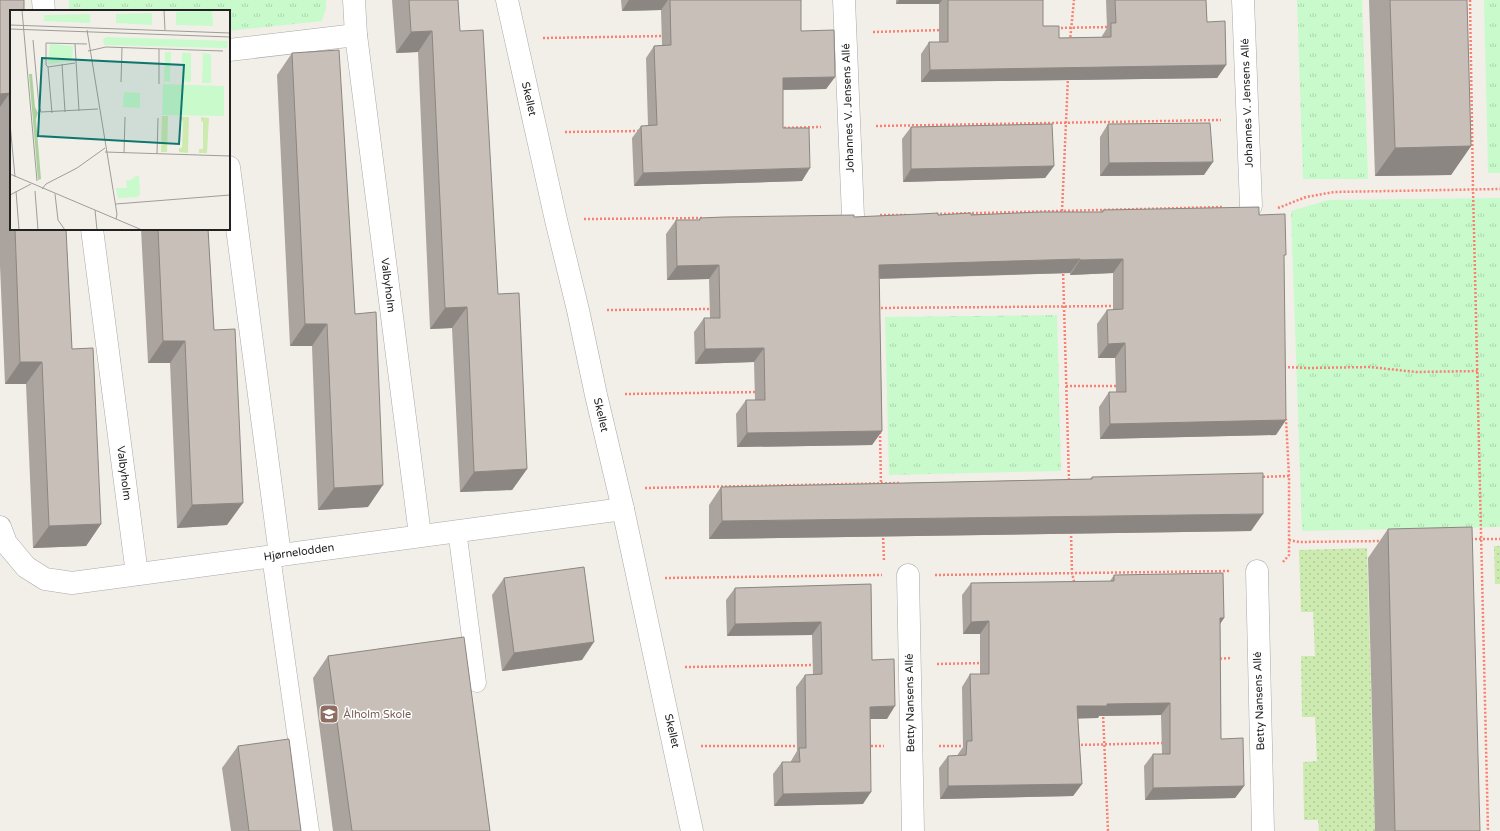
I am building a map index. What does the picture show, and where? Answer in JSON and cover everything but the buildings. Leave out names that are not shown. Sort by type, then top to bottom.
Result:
[{"type":"street","name":"Valbyholm","points":[[354,0],[356,35],[420,536]]},
{"type":"street","name":"Skellet","points":[[507,0],[556,220],[621,499],[692,831]]},
{"type":"street","name":"Johannes V. Jensens Allé","points":[[844,0],[852,216]]},
{"type":"street","name":"Johannes V. Jensens Allé","points":[[1243,0],[1251,206]]},
{"type":"street","points":[[230,50],[356,35]]},
{"type":"street","points":[[230,174],[275,555]]},
{"type":"street","name":"Valbyholm","points":[[92,230],[137,574]]},
{"type":"street","name":"Hjørnelodden","points":[[0,527],[6,543],[26,566],[45,580],[72,583],[420,536],[621,499]]},
{"type":"street","name":"Betty Nansens Allé","points":[[1257,571],[1263,831]]},
{"type":"street","name":"Betty Nansens Allé","points":[[908,575],[913,831]]},
{"type":"lane","points":[[457,530],[477,683]]},
{"type":"lane","points":[[275,555],[310,831]]},
{"type":"path","points":[[1070,44],[1070,28],[1074,0]]},
{"type":"path","points":[[1470,0],[1488,831]]},
{"type":"path","points":[[1055,28],[1118,27]]},
{"type":"path","points":[[845,32],[946,30]]},
{"type":"path","points":[[515,39],[665,36]]},
{"type":"path","points":[[1062,219],[1068,75]]},
{"type":"path","points":[[779,128],[1248,119]]},
{"type":"path","points":[[537,133],[646,130]]},
{"type":"path","points":[[930,214],[1251,206],[1272,210],[1306,197],[1334,192],[1500,189]]},
{"type":"path","points":[[852,216],[915,214]]},
{"type":"path","points":[[556,220],[704,218]]},
{"type":"path","points":[[1063,267],[1069,488]]},
{"type":"path","points":[[878,301],[878,308]]},
{"type":"path","points":[[870,308],[1120,306]]},
{"type":"path","points":[[578,310],[712,309]]},
{"type":"path","points":[[1283,360],[1284,374]]},
{"type":"path","points":[[1284,368],[1370,367],[1416,372],[1478,371]]},
{"type":"path","points":[[1066,386],[1120,386]]},
{"type":"path","points":[[596,395],[761,392]]},
{"type":"path","points":[[637,578],[1257,571],[1278,569],[1289,555],[1289,476],[1286,416]]},
{"type":"path","points":[[880,429],[881,491]]},
{"type":"path","points":[[1257,477],[1289,476]]},
{"type":"path","points":[[1069,480],[1076,480]]},
{"type":"path","points":[[621,499],[881,483],[904,483]]},
{"type":"path","points":[[1070,527],[1072,573],[1075,587]]},
{"type":"path","points":[[883,529],[884,575]]},
{"type":"path","points":[[1466,539],[1500,538]]},
{"type":"path","points":[[1289,540],[1299,542],[1387,541]]},
{"type":"path","points":[[1211,659],[1258,658]]},
{"type":"path","points":[[910,664],[986,663]]},
{"type":"path","points":[[657,668],[823,665]]},
{"type":"path","points":[[1103,707],[1108,831]]},
{"type":"path","points":[[1073,745],[1167,743]]},
{"type":"path","points":[[675,746],[801,746]]},
{"type":"path","points":[[864,746],[973,746]]},
{"type":"green space","points":[[69,0],[326,0],[326,8],[322,21],[230,31],[230,10],[69,10]]},
{"type":"green space","points":[[1297,0],[1362,0],[1368,179],[1303,179]]},
{"type":"green space","points":[[1484,0],[1500,0],[1500,173],[1488,173]]},
{"type":"green space","points":[[1500,198],[1500,527],[1302,531],[1291,211],[1328,200]]},
{"type":"green space","points":[[1057,315],[1061,471],[889,475],[885,317]]},
{"type":"green space","points":[[1494,546],[1500,546],[1500,584],[1495,584]]},
{"type":"green space","points":[[1367,548],[1375,831],[1319,831],[1318,820],[1304,820],[1303,762],[1317,761],[1315,717],[1302,717],[1301,656],[1315,656],[1313,612],[1301,612],[1299,550]]},
{"type":"place","name":"Ålholm Skole","points":[[329,714]]}]
